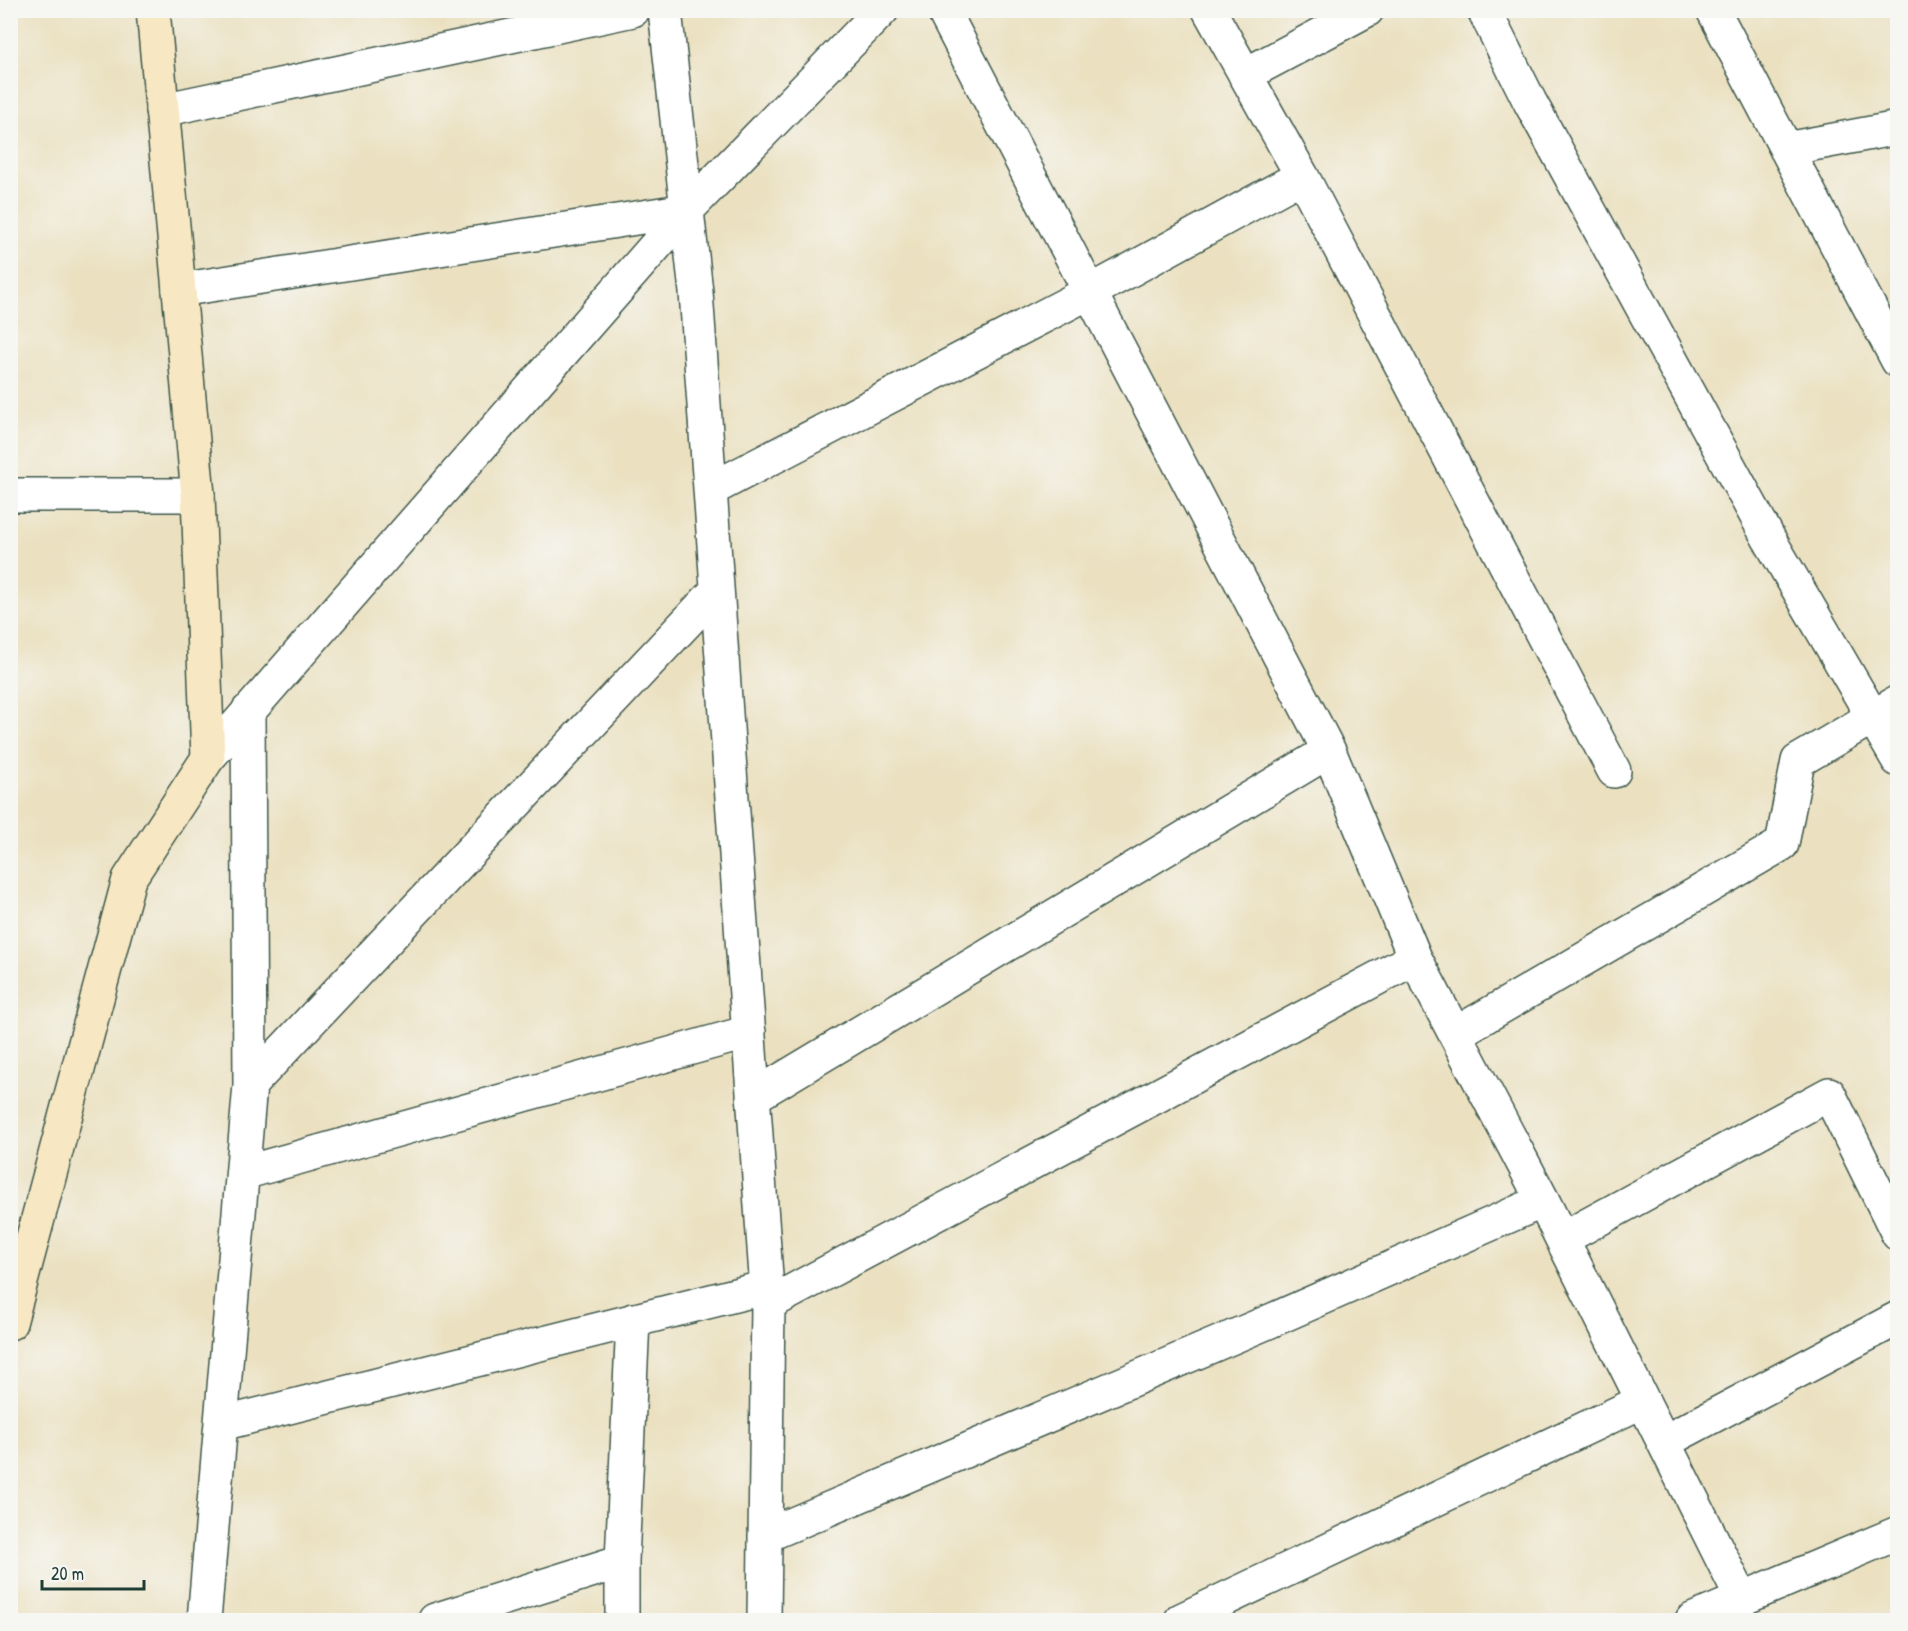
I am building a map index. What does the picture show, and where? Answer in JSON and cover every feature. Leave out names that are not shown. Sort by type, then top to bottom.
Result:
[{"type":"street","points":[[153,10],[198,495],[208,758]]},
{"type":"street","points":[[162,110],[633,10]]},
{"type":"street","points":[[665,10],[696,292],[767,1295],[764,1620]]},
{"type":"street","points":[[10,1323],[18,1261],[129,879],[208,758],[687,210],[882,10]]},
{"type":"street","points":[[944,10],[1329,751],[1415,958],[1543,1201],[1742,1599]]},
{"type":"street","points":[[1209,10],[1302,176],[1614,771]]},
{"type":"street","points":[[1245,75],[1367,10]]},
{"type":"street","points":[[1484,10],[1530,102],[1758,518],[1885,709],[1898,760]]},
{"type":"street","points":[[1713,10],[1898,360]]},
{"type":"street","points":[[1786,149],[1898,128]]},
{"type":"street","points":[[710,490],[1090,292],[1302,176]]},
{"type":"street","points":[[179,290],[687,210]]},
{"type":"street","points":[[10,495],[198,495]]},
{"type":"street","points":[[250,1085],[717,590]]},
{"type":"street","points":[[1455,1034],[1782,843],[1798,761],[1885,709]]},
{"type":"street","points":[[204,1620],[250,1085],[248,711]]},
{"type":"street","points":[[753,1097],[1329,751]]},
{"type":"street","points":[[221,1424],[633,1320],[767,1295],[1415,958]]},
{"type":"street","points":[[243,1173],[749,1032]]},
{"type":"street","points":[[1562,1239],[1829,1094],[1898,1234]]},
{"type":"street","points":[[765,1536],[1268,1322],[1543,1201]]},
{"type":"street","points":[[1664,1442],[1898,1318]]},
{"type":"street","points":[[622,1620],[622,1561],[633,1320]]},
{"type":"street","points":[[1181,1620],[1643,1401]]},
{"type":"street","points":[[1692,1620],[1898,1533]]},
{"type":"street","points":[[435,1620],[622,1561]]}]
